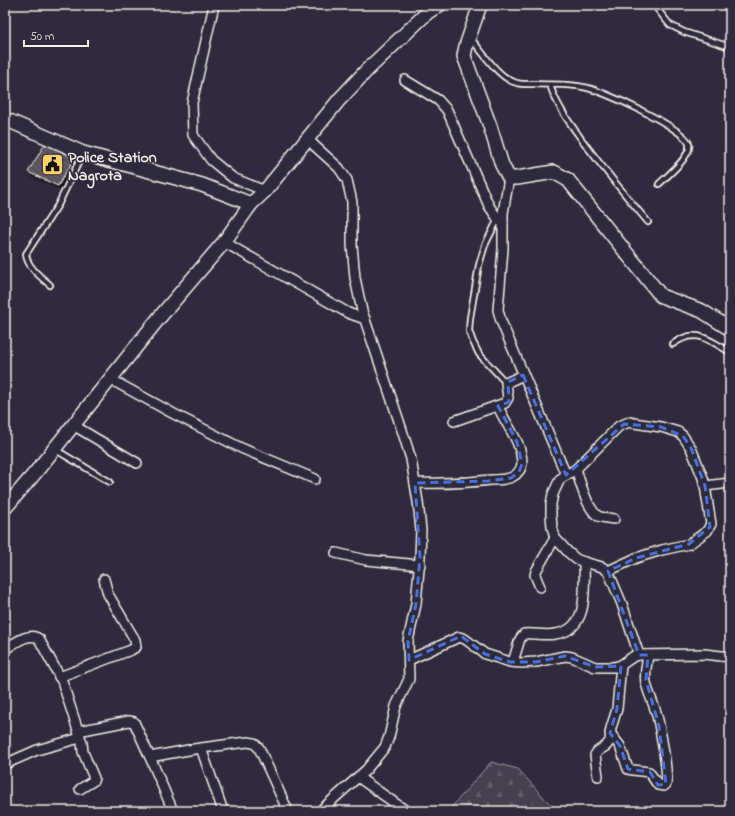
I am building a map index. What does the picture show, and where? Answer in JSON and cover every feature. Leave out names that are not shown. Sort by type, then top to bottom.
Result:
[{"type":"main road","points":[[5,508],[159,318],[224,242],[251,204],[265,191],[339,100],[368,69],[428,12],[439,5]]},
{"type":"main road","points":[[480,5],[464,56],[490,126],[502,165],[509,178],[554,172],[568,180],[661,296],[702,311],[730,329]]},
{"type":"main road","points":[[5,119],[83,153],[202,185],[251,204]]},
{"type":"street","points":[[214,5],[192,103],[193,135],[211,160],[233,178],[265,191]]},
{"type":"street","points":[[405,80],[438,100],[447,110],[489,206],[500,221]]},
{"type":"street","points":[[307,139],[339,168],[347,180],[352,202],[354,278],[365,319],[411,459],[421,530],[420,565],[416,604],[408,640],[409,679],[396,706],[387,742],[366,770],[320,811]]},
{"type":"street","points":[[509,178],[503,213],[500,221],[503,249],[498,310],[523,375],[566,475]]},
{"type":"street","points":[[224,242],[348,313],[365,319]]},
{"type":"street","points":[[454,421],[505,403],[507,401],[506,384],[523,375]]},
{"type":"street","points":[[110,379],[241,448],[315,479]]},
{"type":"street","points":[[415,483],[458,484],[506,479],[514,476],[521,468],[521,460],[514,434],[504,419],[498,406]]},
{"type":"street","points":[[608,571],[636,558],[689,544],[707,531],[710,527],[705,486],[692,448],[678,432],[661,427],[634,423],[620,426],[576,470],[560,479],[556,485],[551,504],[552,527],[555,538],[576,558],[602,567],[608,571],[622,604],[639,655]]},
{"type":"street","points":[[73,425],[137,463]]},
{"type":"street","points":[[576,470],[584,495],[596,515],[614,519]]},
{"type":"street","points":[[705,486],[730,483]]},
{"type":"street","points":[[540,588],[535,573],[555,538]]},
{"type":"street","points":[[336,553],[366,560],[420,565]]},
{"type":"street","points":[[513,662],[522,635],[556,634],[564,632],[574,625],[584,608],[584,562]]},
{"type":"street","points":[[60,677],[136,647],[135,640],[108,594],[104,579]]},
{"type":"street","points":[[5,649],[29,636],[35,636],[39,639],[60,677],[84,755],[94,778],[93,781],[80,789]]},
{"type":"street","points":[[409,660],[462,637],[484,654],[521,663],[536,662],[565,656],[572,657],[595,667],[614,667],[622,665],[634,656],[639,655],[704,654],[730,658]]},
{"type":"street","points":[[610,733],[620,746],[628,769],[649,772],[658,785],[662,786],[666,784],[667,775],[659,726],[655,709],[648,694],[646,680],[648,655]]},
{"type":"street","points":[[598,776],[596,753],[608,744],[617,709],[622,665]]},
{"type":"street","points":[[5,764],[37,750],[79,735],[132,721],[135,724],[173,811]]},
{"type":"street","points":[[150,757],[201,748],[248,742],[254,743],[259,748],[288,811]]},
{"type":"street","points":[[201,748],[223,811]]},
{"type":"street","points":[[358,777],[406,811]]},
{"type":"lane","points":[[654,5],[670,25],[684,32],[730,47]]},
{"type":"lane","points":[[469,37],[502,75],[513,82],[584,87],[602,92],[677,131],[686,138],[689,144],[688,152],[682,161],[659,184]]},
{"type":"lane","points":[[550,85],[555,100],[602,167],[648,222]]},
{"type":"lane","points":[[50,285],[32,267],[26,258],[26,254],[58,205],[83,153]]},
{"type":"lane","points":[[500,221],[485,245],[479,265],[469,331],[479,354],[506,384]]},
{"type":"lane","points":[[673,344],[686,336],[703,336],[730,352]]},
{"type":"lane","points":[[54,449],[110,482]]},
{"type":"highlighted area","points":[[523,375],[566,475],[624,424],[661,427],[683,436],[691,448],[705,486],[710,527],[689,544],[636,558],[608,571],[639,655],[648,655],[646,680],[659,726],[666,784],[658,785],[650,772],[628,769],[620,746],[610,733],[617,709],[621,666],[595,667],[565,656],[536,662],[510,662],[485,654],[461,636],[409,660],[408,641],[416,604],[420,557],[415,483],[488,481],[511,478],[519,472],[522,464],[517,442],[498,406],[509,402],[508,382]]},
{"type":"green space","points":[[491,762],[518,769],[558,811],[448,811]]},
{"type":"building","name":"Police Station Nagrota","points":[[45,144],[75,157],[58,186],[28,172]]},
{"type":"place","name":"Police Station Nagrota","points":[[52,165]]}]
